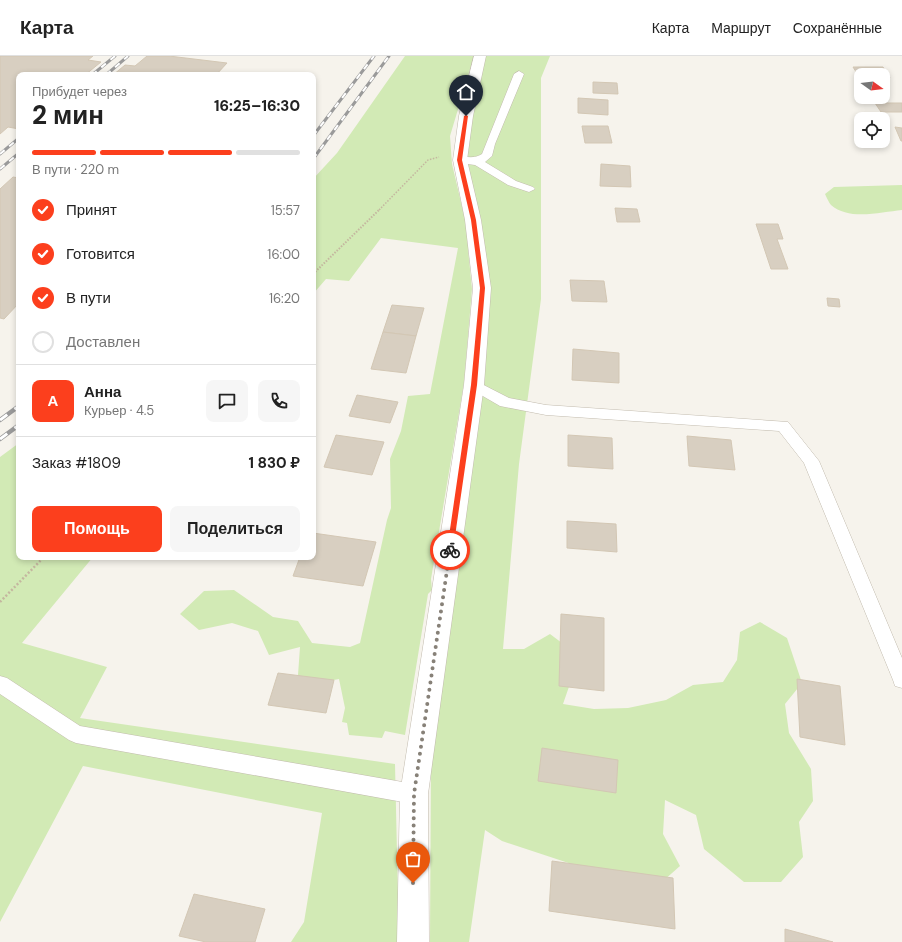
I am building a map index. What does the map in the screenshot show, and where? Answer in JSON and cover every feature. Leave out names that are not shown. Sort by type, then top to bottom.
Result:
[{"type":"street","points":[[413,942],[414,794],[474,385],[482,288],[473,220],[466,116],[480,56]]},
{"type":"lane","points":[[469,161],[487,156],[490,144],[519,74]]},
{"type":"lane","points":[[469,161],[512,183],[529,189]]},
{"type":"lane","points":[[474,385],[505,402],[546,410],[783,426],[811,461],[902,680]]},
{"type":"lane","points":[[0,684],[76,734],[414,794]]},
{"type":"path","points":[[316,271],[358,232],[428,160],[438,157],[469,161]]},
{"type":"path","points":[[0,602],[41,560]]},
{"type":"green space","points":[[405,56],[474,56],[450,136],[452,164],[464,215],[473,219],[464,161],[478,81],[486,56],[550,56],[541,78],[541,299],[519,464],[503,649],[524,649],[550,634],[574,652],[572,678],[563,704],[594,709],[628,708],[666,700],[693,685],[723,682],[737,660],[740,632],[760,622],[787,638],[802,683],[785,704],[789,733],[811,769],[813,801],[799,822],[803,857],[781,882],[744,882],[704,849],[696,815],[665,800],[663,834],[680,866],[654,889],[617,879],[502,841],[485,830],[469,942],[430,942],[431,757],[481,384],[475,246],[468,249],[472,289],[464,383],[431,579],[432,590],[428,594],[405,735],[385,731],[382,738],[349,735],[347,723],[342,722],[345,708],[339,679],[308,685],[298,675],[300,647],[269,655],[258,631],[232,623],[199,630],[180,614],[204,591],[234,590],[273,617],[298,621],[312,643],[350,647],[360,643],[387,520],[391,508],[390,459],[401,431],[408,396],[430,394],[458,248],[381,238],[349,281],[326,279],[316,291],[316,176],[337,153]]},
{"type":"green space","points":[[902,185],[902,210],[875,214],[856,214],[838,210],[830,204],[825,194],[834,187]]},
{"type":"green space","points":[[16,445],[16,560],[91,560],[22,643],[107,667],[80,718],[395,764],[399,942],[291,942],[304,922],[322,813],[83,766],[0,922],[0,457]]},
{"type":"building","points":[[0,56],[93,56],[88,60],[101,62],[89,72],[16,72],[16,128],[8,127],[0,134]]},
{"type":"building","points":[[147,56],[169,56],[227,63],[219,72],[117,72],[125,65],[135,66]]},
{"type":"building","points":[[853,67],[884,68],[854,68]]},
{"type":"building","points":[[593,82],[617,83],[618,94],[593,93]]},
{"type":"building","points":[[578,98],[608,100],[608,115],[578,113]]},
{"type":"building","points":[[902,103],[902,112],[881,112],[876,104]]},
{"type":"building","points":[[582,126],[608,126],[612,143],[585,143]]},
{"type":"building","points":[[895,127],[902,128],[902,141],[901,141]]},
{"type":"building","points":[[601,164],[630,166],[631,187],[600,186]]},
{"type":"building","points":[[13,177],[16,178],[16,306],[4,319],[0,318],[0,189]]},
{"type":"building","points":[[615,208],[637,209],[640,222],[617,222]]},
{"type":"building","points":[[756,224],[778,224],[783,239],[777,239],[788,269],[771,269]]},
{"type":"building","points":[[570,280],[604,281],[607,302],[572,301]]},
{"type":"building","points":[[827,298],[839,299],[840,307],[828,306]]},
{"type":"building","points":[[392,305],[424,308],[416,336],[383,332]]},
{"type":"building","points":[[383,332],[416,336],[406,373],[371,369]]},
{"type":"building","points":[[573,349],[619,353],[619,383],[572,380]]},
{"type":"building","points":[[357,395],[398,402],[390,423],[349,416]]},
{"type":"building","points":[[336,435],[384,442],[372,475],[324,467]]},
{"type":"building","points":[[568,435],[612,438],[613,469],[568,466]]},
{"type":"building","points":[[687,436],[731,440],[735,470],[689,466]]},
{"type":"building","points":[[567,521],[616,524],[617,552],[567,548]]},
{"type":"building","points":[[316,533],[376,542],[363,586],[293,576],[299,560],[316,560]]},
{"type":"building","points":[[561,614],[604,618],[604,691],[559,686]]},
{"type":"building","points":[[278,673],[334,680],[326,713],[268,705]]},
{"type":"building","points":[[797,679],[840,686],[845,745],[800,737]]},
{"type":"building","points":[[542,748],[618,760],[616,793],[538,781]]},
{"type":"building","points":[[552,861],[673,878],[675,929],[549,911]]},
{"type":"building","points":[[194,894],[265,909],[255,942],[206,942],[179,936]]},
{"type":"building","points":[[785,929],[833,942],[785,942]]},
{"type":"railway","points":[[96,72],[115,56]]},
{"type":"railway","points":[[109,72],[128,56]]},
{"type":"railway","points":[[316,132],[374,56]]},
{"type":"railway","points":[[316,155],[389,56]]},
{"type":"railway","points":[[0,154],[16,141]]},
{"type":"railway","points":[[0,169],[16,156]]},
{"type":"railway","points":[[0,420],[16,408]]},
{"type":"railway","points":[[0,439],[16,427]]},
{"type":"way so far","points":[[413,883],[414,794],[450,550]]},
{"type":"route","points":[[450,550],[474,385],[482,288],[473,220],[460,160],[466,116]]}]
